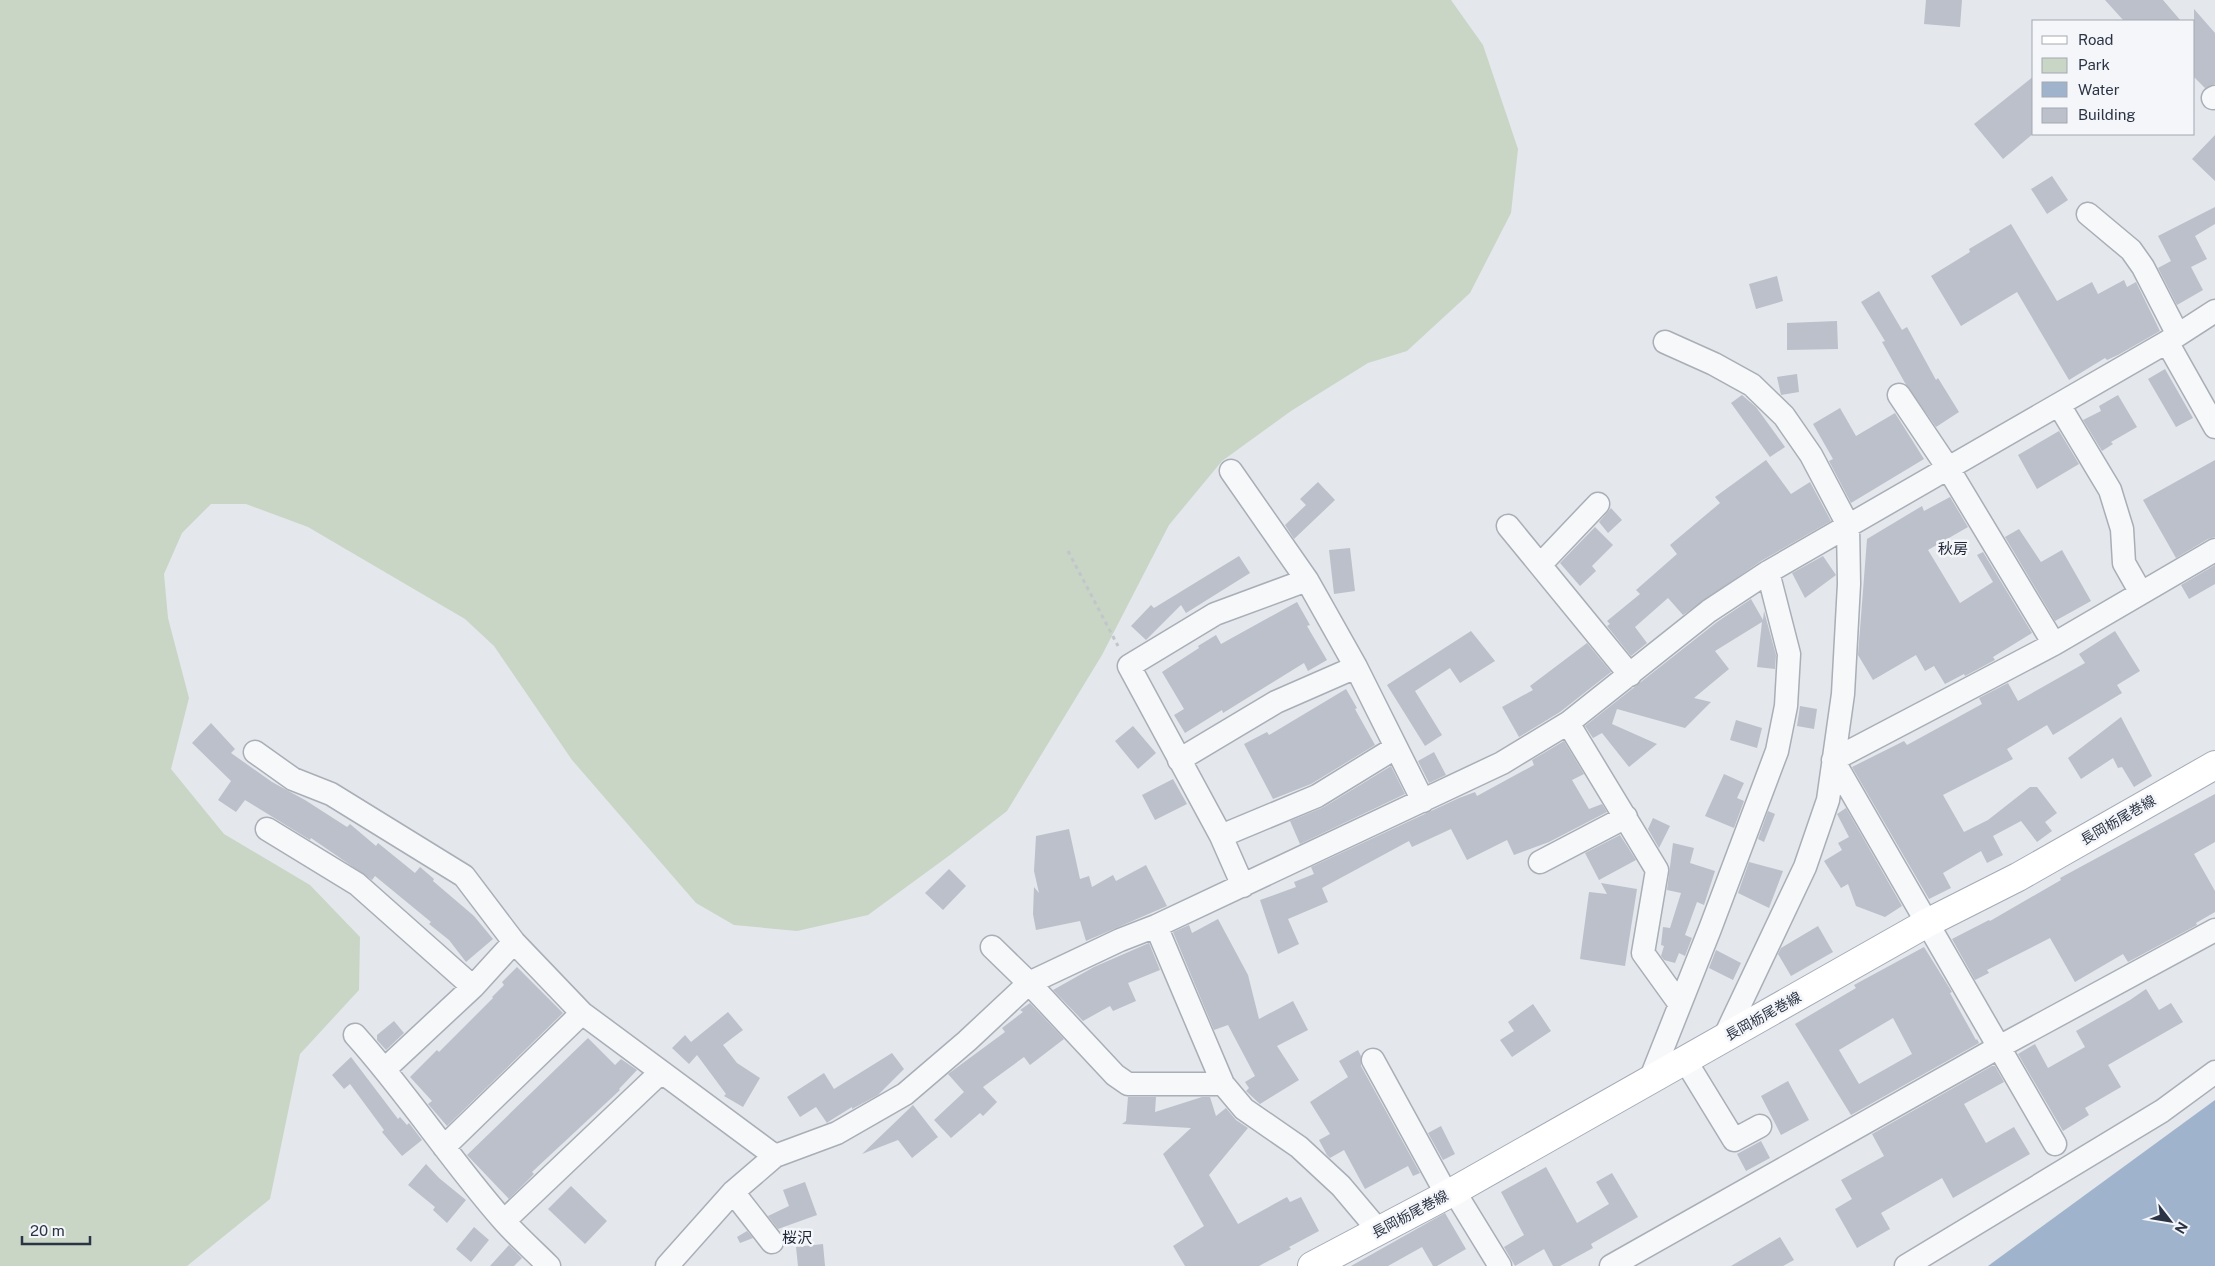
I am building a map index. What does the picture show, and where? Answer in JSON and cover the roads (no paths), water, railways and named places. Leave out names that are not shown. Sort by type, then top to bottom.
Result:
[{"type":"main road","name":"長岡栃尾巻線","points":[[1312,1266],[1450,1193],[1927,923],[2018,877],[2215,765]]},
{"type":"street","points":[[2088,214],[2131,250],[2143,267],[2173,338],[2215,427]]},
{"type":"street","points":[[667,1266],[733,1192],[775,1156],[837,1132],[905,1094],[967,1041],[1029,983],[1242,886],[1502,763],[1568,723],[1709,611],[1768,572],[2173,338],[2215,310]]},
{"type":"street","points":[[1665,342],[1714,364],[1752,385],[1784,416],[1811,455],[1848,525],[1849,584],[1843,694],[1828,800],[1804,868],[1724,1038]]},
{"type":"street","points":[[1899,395],[1948,468],[2054,644]]},
{"type":"street","points":[[2058,405],[2110,490],[2122,529],[2124,563],[2141,593]]},
{"type":"street","points":[[1231,471],[1307,580],[1356,667],[1423,801]]},
{"type":"street","points":[[1540,564],[1598,504]]},
{"type":"street","points":[[1508,526],[1630,675]]},
{"type":"street","points":[[1833,760],[2054,644],[2215,550]]},
{"type":"street","points":[[1650,1080],[1710,929],[1774,759],[1786,706],[1789,654],[1768,572]]},
{"type":"street","points":[[1242,886],[1221,836],[1129,666],[1216,614],[1307,580]]},
{"type":"street","points":[[1180,760],[1276,702],[1356,667]]},
{"type":"street","points":[[1568,723],[1657,870],[1643,953],[1679,1003]]},
{"type":"street","points":[[1221,836],[1317,796],[1396,748]]},
{"type":"street","points":[[255,752],[293,779],[331,794],[464,876],[514,942],[582,1013],[775,1156]]},
{"type":"street","points":[[1833,760],[2055,1144]]},
{"type":"street","points":[[1540,862],[1626,818]]},
{"type":"street","points":[[267,829],[357,884],[473,987]]},
{"type":"street","points":[[1156,926],[1223,1084],[1244,1109],[1299,1147],[1334,1180],[1379,1231]]},
{"type":"street","points":[[1611,1266],[1999,1047],[2215,930]]},
{"type":"street","points":[[386,1070],[473,987],[514,942]]},
{"type":"street","points":[[992,947],[1029,983],[1115,1076],[1128,1084],[1223,1084]]},
{"type":"street","points":[[444,1147],[582,1013]]},
{"type":"street","points":[[355,1035],[386,1070],[444,1147],[504,1221],[549,1266]]},
{"type":"street","points":[[1374,1060],[1450,1193],[1500,1266]]},
{"type":"street","points":[[1685,1060],[1734,1140],[1760,1126]]},
{"type":"street","points":[[504,1221],[661,1072]]},
{"type":"street","points":[[1906,1266],[2162,1111],[2215,1072]]},
{"type":"street","points":[[733,1192],[772,1242]]},
{"type":"water","points":[[2215,1100],[2215,1266],[1988,1266]]},
{"type":"district","name":"秋房","points":[[1953,548]]},
{"type":"district","name":"桜沢","points":[[797,1237]]}]
